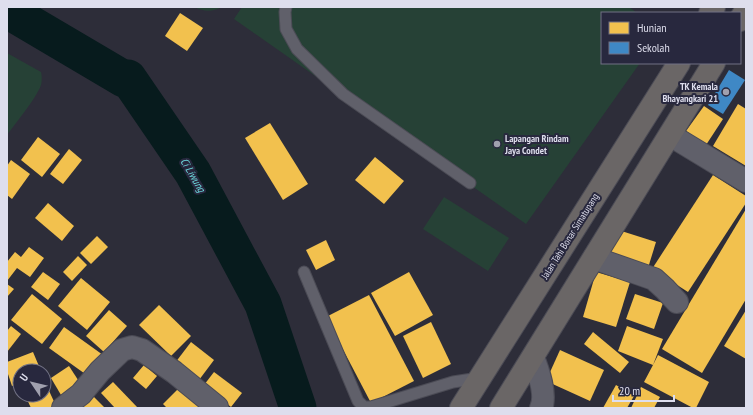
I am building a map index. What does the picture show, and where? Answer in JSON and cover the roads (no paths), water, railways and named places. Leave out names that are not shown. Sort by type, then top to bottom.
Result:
[{"type":"highway","name":"Jalan Tahi Bonar Simatupang","points":[[461,408],[678,64]]},
{"type":"highway","points":[[501,408],[594,258],[675,137],[713,64]]},
{"type":"highway","points":[[644,119],[675,137]]},
{"type":"street","points":[[675,137],[746,181]]},
{"type":"street","points":[[594,258],[654,279],[677,302]]},
{"type":"street","points":[[63,408],[81,394],[100,371],[122,350],[132,347],[142,350],[174,372],[217,407]]},
{"type":"street","points":[[533,356],[540,375],[544,402],[541,408]]},
{"type":"lane","points":[[286,7],[286,29],[297,49],[343,94],[470,183]]},
{"type":"lane","points":[[304,272],[358,401],[364,406],[371,407],[453,382],[479,378]]},
{"type":"waterway","name":"Ci Liwung","points":[[7,10],[124,79],[128,78],[193,173],[263,304],[298,408]]},
{"type":"place","name":"TK Kemala Bhayangkari 21","points":[[726,92]]},
{"type":"place","name":"Lapangan Rindam Jaya Condet","points":[[497,144]]}]
